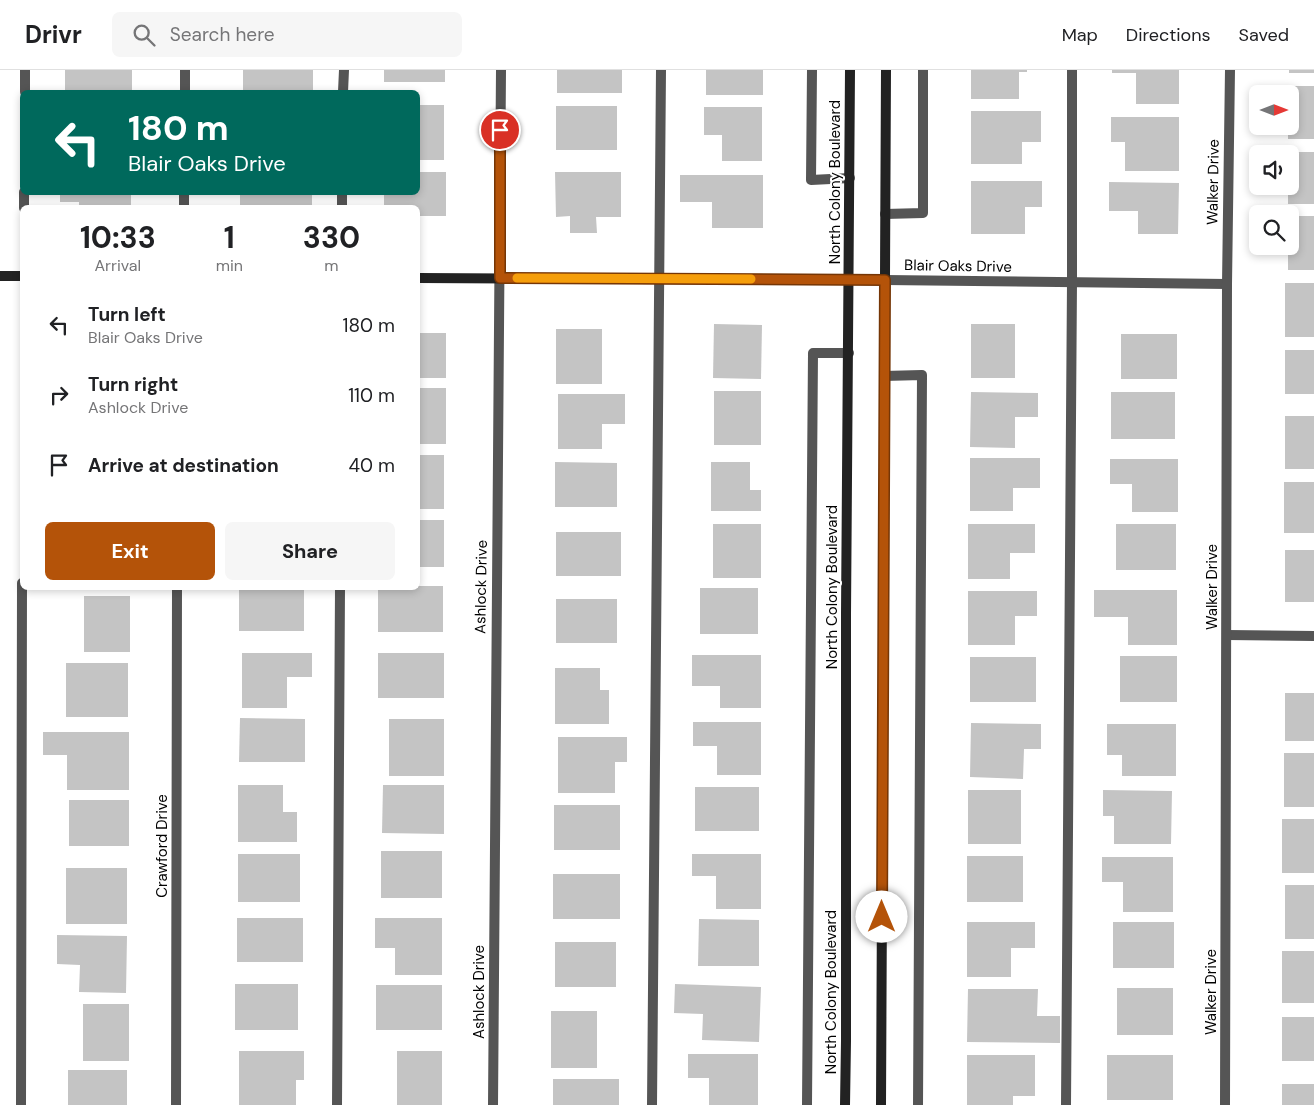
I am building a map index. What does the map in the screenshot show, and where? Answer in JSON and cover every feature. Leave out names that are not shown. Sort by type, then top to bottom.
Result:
[{"type":"main road","name":"North Colony Boulevard","points":[[845,1105],[850,70]]},
{"type":"main road","points":[[881,1105],[886,70]]},
{"type":"main road","points":[[0,276],[20,276]]},
{"type":"main road","name":"Blair Oaks Drive","points":[[420,278],[885,280]]},
{"type":"street","points":[[24,90],[25,70]]},
{"type":"street","points":[[185,70],[185,90]]},
{"type":"street","points":[[343,90],[344,70]]},
{"type":"street","name":"Ashlock Drive","points":[[493,1105],[501,70]]},
{"type":"street","points":[[652,1105],[661,70]]},
{"type":"street","points":[[812,70],[811,180],[850,178]]},
{"type":"street","points":[[885,214],[923,213],[924,70]]},
{"type":"street","points":[[1066,1105],[1072,70]]},
{"type":"street","name":"Walker Drive","points":[[1226,1105],[1227,284],[1230,70]]},
{"type":"street","name":"Blair Oaks Drive","points":[[885,280],[1227,284]]},
{"type":"street","points":[[807,1105],[812,353],[849,353]]},
{"type":"street","points":[[884,376],[922,375],[918,1105]]},
{"type":"street","points":[[21,1105],[22,590]]},
{"type":"street","name":"Crawford Drive","points":[[176,1105],[177,590]]},
{"type":"street","points":[[337,1105],[340,590]]},
{"type":"street","points":[[1227,635],[1314,636]]},
{"type":"building","points":[[65,70],[132,70],[132,90],[65,90]]},
{"type":"building","points":[[243,70],[313,70],[313,90],[243,90]]},
{"type":"building","points":[[384,70],[445,70],[445,82],[384,82]]},
{"type":"building","points":[[557,70],[622,70],[622,93],[557,93]]},
{"type":"building","points":[[706,70],[763,70],[763,95],[706,95]]},
{"type":"building","points":[[971,70],[1027,70],[1027,72],[1019,72],[1019,99],[971,99]]},
{"type":"building","points":[[1112,70],[1179,70],[1179,104],[1136,104],[1136,73],[1112,73]]},
{"type":"building","points":[[1289,70],[1314,70],[1314,73],[1289,73]]},
{"type":"building","points":[[1299,86],[1314,86],[1314,139],[1288,139],[1288,135],[1299,135]]},
{"type":"building","points":[[420,105],[444,105],[444,160],[420,160]]},
{"type":"building","points":[[556,106],[617,106],[617,150],[556,150]]},
{"type":"building","points":[[704,107],[762,107],[762,161],[722,161],[722,135],[704,135]]},
{"type":"building","points":[[971,111],[1041,111],[1041,142],[1022,142],[1022,164],[971,164]]},
{"type":"building","points":[[1111,117],[1179,117],[1179,171],[1125,171],[1125,142],[1111,142]]},
{"type":"building","points":[[1299,152],[1314,152],[1314,204],[1288,204],[1288,195],[1299,195]]},
{"type":"building","points":[[420,172],[446,172],[446,216],[420,216],[420,205],[384,205],[384,195],[420,195]]},
{"type":"building","points":[[555,172],[621,172],[621,217],[596,217],[597,233],[570,233],[570,216],[556,217]]},
{"type":"building","points":[[680,175],[763,175],[763,228],[712,228],[712,202],[680,202]]},
{"type":"building","points":[[971,181],[1042,181],[1042,207],[1025,207],[1025,234],[971,234]]},
{"type":"building","points":[[1109,182],[1179,183],[1178,234],[1138,234],[1138,211],[1109,211]]},
{"type":"building","points":[[60,195],[131,195],[131,205],[79,205],[79,202],[60,202]]},
{"type":"building","points":[[240,195],[312,195],[312,205],[240,205]]},
{"type":"building","points":[[1299,216],[1314,216],[1314,270],[1288,270],[1288,255],[1299,255]]},
{"type":"building","points":[[1285,283],[1314,283],[1314,337],[1285,337]]},
{"type":"building","points":[[714,324],[762,325],[761,379],[713,378]]},
{"type":"building","points":[[971,324],[1015,324],[1015,378],[971,378]]},
{"type":"building","points":[[556,329],[602,329],[602,384],[556,384]]},
{"type":"building","points":[[420,333],[446,333],[446,378],[420,378]]},
{"type":"building","points":[[1121,334],[1177,334],[1177,379],[1121,379]]},
{"type":"building","points":[[1285,350],[1314,350],[1314,394],[1285,394]]},
{"type":"building","points":[[420,388],[446,388],[446,444],[420,444]]},
{"type":"building","points":[[714,391],[761,391],[761,445],[714,445]]},
{"type":"building","points":[[971,392],[1038,393],[1038,417],[1015,417],[1015,448],[970,447]]},
{"type":"building","points":[[1111,392],[1175,392],[1175,439],[1111,439]]},
{"type":"building","points":[[558,394],[625,394],[625,424],[602,424],[602,449],[558,449]]},
{"type":"building","points":[[1285,416],[1314,416],[1314,469],[1285,469]]},
{"type":"building","points":[[420,455],[444,455],[444,509],[420,509]]},
{"type":"building","points":[[970,458],[1040,458],[1040,488],[1013,488],[1013,511],[970,511]]},
{"type":"building","points":[[1110,459],[1178,459],[1178,512],[1132,512],[1132,484],[1110,484]]},
{"type":"building","points":[[555,462],[617,463],[617,507],[555,507]]},
{"type":"building","points":[[711,462],[750,462],[750,490],[761,490],[761,511],[711,511]]},
{"type":"building","points":[[1284,482],[1314,482],[1314,533],[1284,533]]},
{"type":"building","points":[[420,520],[444,520],[444,567],[420,567]]},
{"type":"building","points":[[713,524],[761,524],[761,578],[713,578]]},
{"type":"building","points":[[968,524],[1035,524],[1035,553],[1010,553],[1010,579],[968,579]]},
{"type":"building","points":[[1116,524],[1176,524],[1176,570],[1116,570]]},
{"type":"building","points":[[556,532],[621,532],[621,576],[556,576]]},
{"type":"building","points":[[1285,550],[1314,550],[1314,602],[1285,602]]},
{"type":"building","points":[[420,586],[443,586],[443,632],[378,632],[378,590],[420,590]]},
{"type":"building","points":[[700,588],[758,588],[758,634],[700,634]]},
{"type":"building","points":[[239,590],[304,590],[304,631],[239,631]]},
{"type":"building","points":[[1094,590],[1177,590],[1177,645],[1128,645],[1128,617],[1094,617]]},
{"type":"building","points":[[968,591],[1037,591],[1037,616],[1015,616],[1015,645],[968,645]]},
{"type":"building","points":[[84,596],[130,596],[130,652],[84,652]]},
{"type":"building","points":[[556,599],[617,599],[617,643],[556,643]]},
{"type":"building","points":[[242,653],[312,653],[312,677],[287,677],[287,708],[242,708]]},
{"type":"building","points":[[378,653],[444,653],[444,698],[378,698]]},
{"type":"building","points":[[692,655],[761,655],[761,708],[720,708],[720,686],[692,686]]},
{"type":"building","points":[[1120,656],[1177,656],[1177,702],[1120,702]]},
{"type":"building","points":[[970,657],[1036,657],[1036,702],[970,702]]},
{"type":"building","points":[[66,663],[128,663],[128,717],[66,717]]},
{"type":"building","points":[[555,668],[600,668],[600,690],[609,690],[609,724],[555,724]]},
{"type":"building","points":[[1285,693],[1314,693],[1314,741],[1285,741]]},
{"type":"building","points":[[240,718],[305,719],[305,762],[239,762]]},
{"type":"building","points":[[389,719],[444,719],[444,776],[389,776]]},
{"type":"building","points":[[693,722],[761,722],[761,775],[717,775],[717,746],[693,746]]},
{"type":"building","points":[[971,723],[1041,724],[1041,749],[1024,749],[1023,779],[970,777]]},
{"type":"building","points":[[1107,724],[1176,724],[1176,776],[1122,776],[1122,755],[1107,755]]},
{"type":"building","points":[[43,732],[129,732],[129,790],[67,790],[67,755],[43,755]]},
{"type":"building","points":[[558,737],[627,737],[627,762],[615,762],[615,793],[558,793]]},
{"type":"building","points":[[1284,753],[1314,753],[1314,807],[1284,807]]},
{"type":"building","points":[[238,785],[283,785],[283,812],[297,812],[297,842],[238,842]]},
{"type":"building","points":[[383,785],[444,785],[444,834],[382,833]]},
{"type":"building","points":[[695,787],[759,787],[759,831],[695,831]]},
{"type":"building","points":[[968,790],[1021,790],[1021,844],[968,844]]},
{"type":"building","points":[[1103,790],[1172,791],[1171,844],[1114,844],[1114,816],[1103,816]]},
{"type":"building","points":[[69,800],[129,800],[129,846],[69,846]]},
{"type":"building","points":[[554,805],[620,805],[620,850],[554,850]]},
{"type":"building","points":[[1282,819],[1314,819],[1314,873],[1282,873]]},
{"type":"building","points":[[381,851],[442,851],[442,898],[381,898]]},
{"type":"building","points":[[238,854],[300,854],[300,902],[238,902]]},
{"type":"building","points":[[692,854],[761,854],[761,909],[716,909],[716,876],[692,876]]},
{"type":"building","points":[[967,856],[1023,856],[1023,902],[967,902]]},
{"type":"building","points":[[1102,857],[1173,857],[1173,912],[1123,912],[1123,882],[1102,882]]},
{"type":"building","points":[[66,868],[127,868],[127,924],[66,924]]},
{"type":"building","points":[[553,874],[620,874],[620,919],[553,919]]},
{"type":"building","points":[[1285,885],[1314,885],[1314,939],[1285,939]]},
{"type":"building","points":[[237,918],[303,918],[303,962],[237,962]]},
{"type":"building","points":[[375,918],[442,918],[442,975],[395,975],[395,948],[375,948]]},
{"type":"building","points":[[699,919],[759,920],[759,966],[698,966]]},
{"type":"building","points":[[967,922],[1035,922],[1035,948],[1011,948],[1011,977],[967,977]]},
{"type":"building","points":[[1113,922],[1174,922],[1174,968],[1113,968]]},
{"type":"building","points":[[57,935],[127,936],[126,993],[79,992],[80,965],[57,964]]},
{"type":"building","points":[[555,942],[616,942],[616,987],[555,987]]},
{"type":"building","points":[[1282,951],[1314,951],[1314,1003],[1282,1003]]},
{"type":"building","points":[[235,984],[298,984],[298,1030],[235,1030]]},
{"type":"building","points":[[675,984],[761,987],[759,1042],[702,1040],[703,1014],[674,1013]]},
{"type":"building","points":[[376,985],[442,985],[442,1030],[376,1030]]},
{"type":"building","points":[[1117,988],[1173,988],[1173,1035],[1117,1035]]},
{"type":"building","points":[[968,989],[1038,989],[1037,1016],[1060,1016],[1060,1043],[967,1042]]},
{"type":"building","points":[[83,1004],[129,1004],[129,1061],[83,1061]]},
{"type":"building","points":[[551,1011],[597,1011],[597,1068],[551,1068]]},
{"type":"building","points":[[1282,1017],[1314,1017],[1314,1061],[1282,1061]]},
{"type":"building","points":[[239,1051],[304,1051],[304,1080],[296,1080],[296,1105],[239,1105]]},
{"type":"building","points":[[397,1051],[442,1051],[442,1105],[397,1105]]},
{"type":"building","points":[[688,1054],[758,1054],[758,1105],[709,1105],[709,1078],[688,1078]]},
{"type":"building","points":[[967,1055],[1035,1055],[1035,1096],[1013,1096],[1013,1105],[967,1105]]},
{"type":"building","points":[[1107,1055],[1173,1055],[1173,1100],[1107,1100]]},
{"type":"building","points":[[68,1070],[127,1070],[127,1105],[68,1105]]},
{"type":"building","points":[[553,1079],[619,1079],[619,1105],[553,1105]]},
{"type":"building","points":[[1282,1084],[1314,1084],[1314,1105],[1282,1105]]},
{"type":"slow traffic","points":[[517,278],[751,279]]},
{"type":"route","points":[[500,130],[500,278],[885,280],[882,917]]}]
